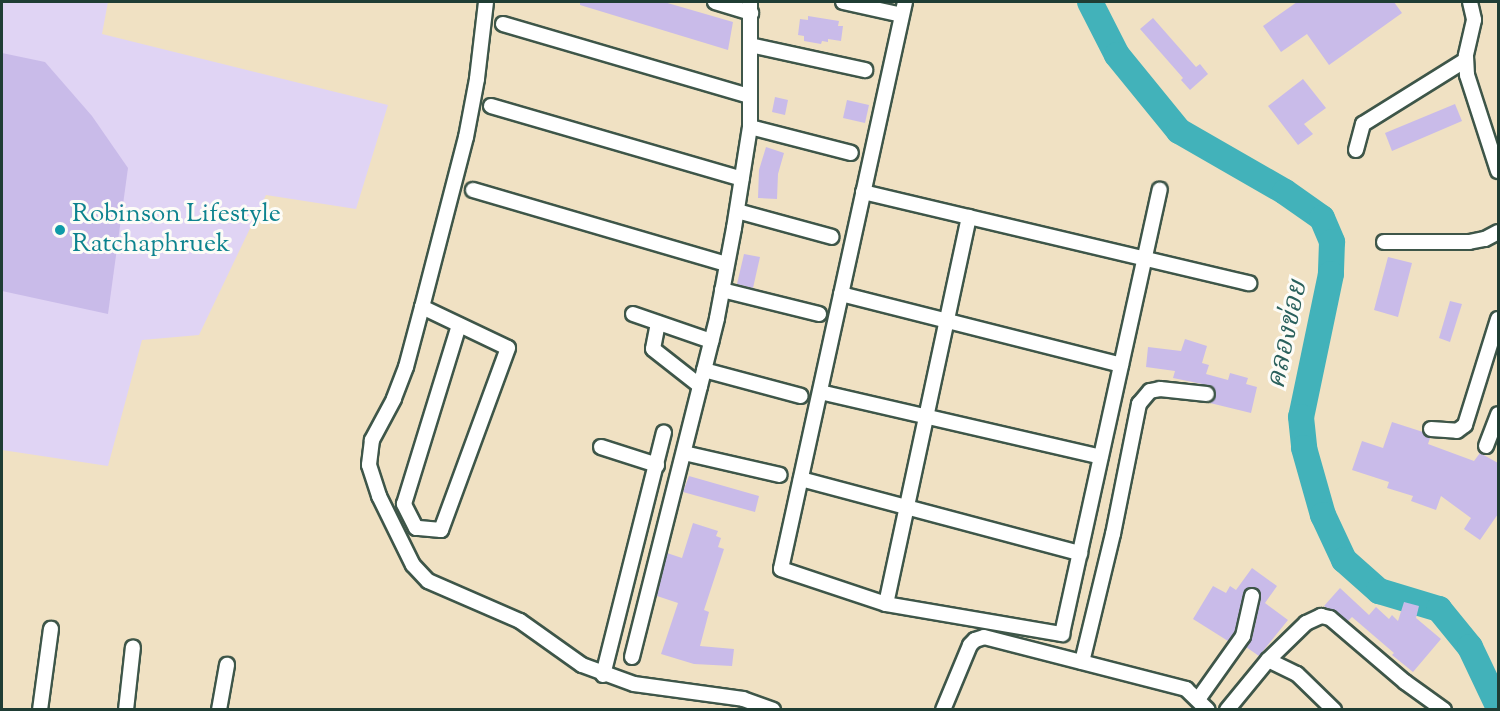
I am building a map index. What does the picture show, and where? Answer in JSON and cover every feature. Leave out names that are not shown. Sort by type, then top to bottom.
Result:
[{"type":"street","points":[[486,2],[477,79],[466,137],[422,308],[398,388],[372,440],[369,465],[383,506],[413,565],[428,581],[520,621],[582,665],[603,675],[634,684],[743,699],[773,710]]},
{"type":"street","points":[[632,657],[711,340],[737,211],[750,127],[751,7],[716,2]]},
{"type":"street","points":[[843,2],[903,8],[781,569],[886,604],[1062,634],[1160,190]]},
{"type":"street","points":[[1470,2],[1474,20],[1466,60],[1467,75],[1498,171]]},
{"type":"street","points":[[503,24],[749,96]]},
{"type":"street","points":[[750,45],[865,70]]},
{"type":"street","points":[[1356,150],[1363,124],[1466,60]]},
{"type":"street","points":[[491,106],[742,179]]},
{"type":"street","points":[[750,127],[851,153]]},
{"type":"street","points":[[473,190],[726,264]]},
{"type":"street","points":[[863,192],[1249,283]]},
{"type":"street","points":[[737,211],[832,237]]},
{"type":"street","points":[[886,604],[969,217]]},
{"type":"street","points":[[1384,242],[1469,242],[1485,239],[1498,232]]},
{"type":"street","points":[[722,290],[819,314]]},
{"type":"street","points":[[841,294],[1121,365]]},
{"type":"street","points":[[422,308],[459,325],[508,348],[441,530],[416,528],[404,504],[459,325]]},
{"type":"street","points":[[633,314],[711,340]]},
{"type":"street","points":[[1431,429],[1457,431],[1465,424],[1480,384],[1498,320]]},
{"type":"street","points":[[658,323],[653,349],[700,386]]},
{"type":"street","points":[[704,370],[801,396]]},
{"type":"street","points":[[1082,662],[1113,534],[1139,404],[1150,391],[1160,389],[1207,394]]},
{"type":"street","points":[[820,392],[1101,456]]},
{"type":"street","points":[[1486,447],[1498,414]]},
{"type":"street","points":[[603,675],[664,433]]},
{"type":"street","points":[[601,447],[657,465]]},
{"type":"street","points":[[684,453],[780,475]]},
{"type":"street","points":[[801,479],[1080,553]]},
{"type":"street","points":[[1199,698],[1243,636],[1252,596]]},
{"type":"street","points":[[1227,710],[1268,660],[1306,623],[1321,616],[1330,618],[1405,681],[1444,710]]},
{"type":"street","points":[[40,710],[51,629]]},
{"type":"street","points":[[943,710],[975,640],[984,637],[1186,689],[1199,698],[1208,710]]},
{"type":"street","points":[[126,710],[133,647]]},
{"type":"street","points":[[1268,660],[1296,674],[1334,710]]},
{"type":"street","points":[[219,710],[227,665]]},
{"type":"street","points":[[713,710],[715,695]]},
{"type":"shaded area","name":"Robinson Lifestyle Ratchaphruek","points":[[2,2],[108,2],[102,34],[388,105],[356,209],[266,195],[199,335],[142,340],[108,466],[2,450]]},
{"type":"building","points":[[580,2],[664,2],[733,22],[728,50],[580,5]]},
{"type":"building","points":[[1297,2],[1394,2],[1402,13],[1329,65],[1307,34],[1281,52],[1263,26]]},
{"type":"building","points":[[808,16],[839,21],[838,26],[843,26],[841,41],[828,39],[828,42],[822,41],[821,44],[804,41],[804,36],[798,35],[800,19],[808,20]]},
{"type":"building","points":[[1153,18],[1196,67],[1200,64],[1208,74],[1190,90],[1181,80],[1183,78],[1140,29]]},
{"type":"building","name":"Robinson Lifestyle Ratchaphruek","points":[[2,53],[45,62],[92,116],[128,168],[108,314],[2,291]]},
{"type":"building","points":[[1303,79],[1326,108],[1304,124],[1313,134],[1298,145],[1268,106]]},
{"type":"building","points":[[775,97],[788,100],[785,115],[772,112]]},
{"type":"building","points":[[847,100],[869,105],[865,123],[843,118]]},
{"type":"building","points":[[1455,104],[1462,121],[1392,151],[1385,133]]},
{"type":"building","points":[[766,147],[784,153],[778,174],[777,199],[758,198],[759,170]]},
{"type":"building","points":[[744,254],[760,257],[753,288],[737,284]]},
{"type":"building","points":[[1388,257],[1412,263],[1398,317],[1374,310]]},
{"type":"building","points":[[1450,301],[1462,304],[1450,342],[1439,338]]},
{"type":"building","points":[[1185,339],[1207,346],[1202,363],[1209,365],[1206,374],[1228,380],[1230,373],[1248,378],[1246,384],[1257,387],[1251,413],[1210,403],[1216,394],[1212,386],[1173,378],[1175,371],[1146,367],[1148,347],[1181,351]]},
{"type":"building","points":[[1392,422],[1423,432],[1430,438],[1428,444],[1474,461],[1480,453],[1498,463],[1498,514],[1480,540],[1464,529],[1471,518],[1441,496],[1436,510],[1411,501],[1413,496],[1387,488],[1389,482],[1352,470],[1362,441],[1383,448]]},
{"type":"building","points":[[689,476],[759,496],[755,512],[683,492]]},
{"type":"building","points":[[693,523],[718,531],[716,536],[721,538],[718,547],[724,549],[704,610],[709,612],[700,646],[734,649],[732,666],[694,664],[661,654],[678,603],[657,596],[667,553],[682,558]]},
{"type":"building","points":[[1252,568],[1277,586],[1265,603],[1288,620],[1259,656],[1246,647],[1252,638],[1261,598],[1258,589],[1250,587],[1245,590],[1235,632],[1228,641],[1193,619],[1213,586],[1226,593],[1230,586],[1236,590]]},
{"type":"building","points":[[1340,588],[1369,615],[1376,607],[1389,619],[1392,615],[1398,621],[1404,602],[1419,606],[1416,618],[1441,639],[1413,672],[1352,617],[1348,621],[1324,606]]},
{"type":"waterway","name":"คลองข่อย","points":[[1090,2],[1117,55],[1179,131],[1285,192],[1322,218],[1332,242],[1331,274],[1301,417],[1304,448],[1323,515],[1344,560],[1379,591],[1439,609],[1470,647],[1498,706]]},
{"type":"place","name":"Robinson Lifestyle Ratchaphruek","points":[[60,230]]}]
